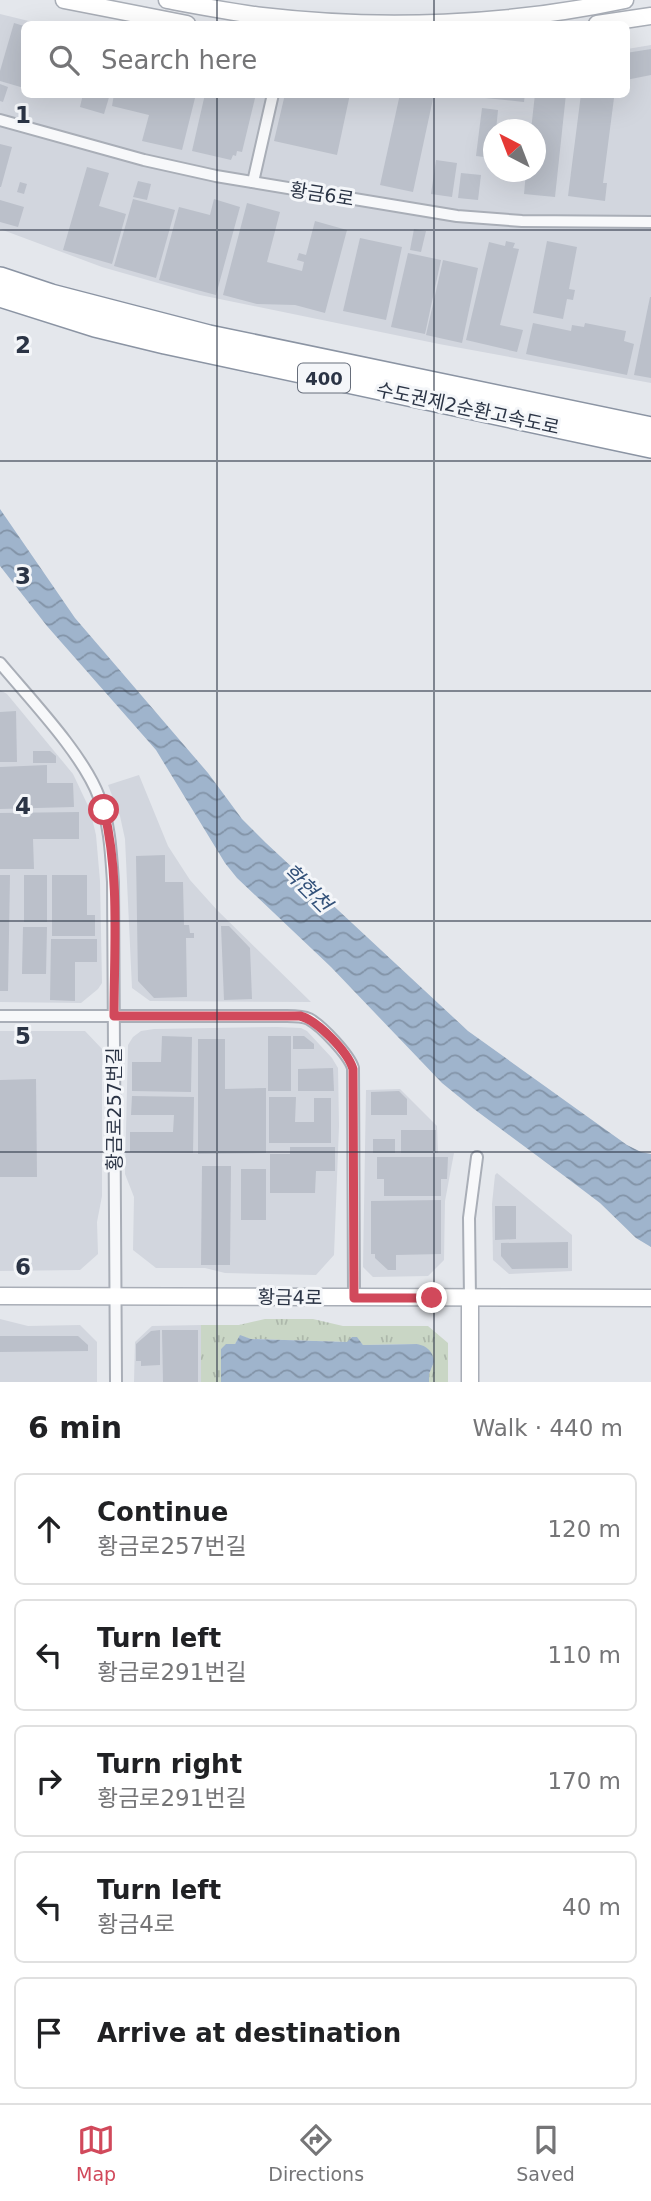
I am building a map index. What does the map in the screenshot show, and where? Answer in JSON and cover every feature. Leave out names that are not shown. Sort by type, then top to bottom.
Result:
[{"type":"highway","name":"수도권제2순환고속도로","points":[[0,278],[51,295],[209,336],[651,428]]},
{"type":"highway","name":"수도권제2순환고속도로","points":[[0,296],[95,326],[165,343],[651,447]]},
{"type":"street","points":[[64,0],[169,21]]},
{"type":"street","points":[[167,0],[262,16],[352,21]]},
{"type":"street","points":[[467,21],[547,13],[625,0]]},
{"type":"street","points":[[617,21],[651,16]]},
{"type":"street","points":[[151,18],[158,21]]},
{"type":"street","points":[[253,183],[272,98]]},
{"type":"street","name":"황금6로","points":[[0,120],[144,160],[253,183],[472,218],[651,222]]},
{"type":"street","name":"황금로257번길","points":[[0,663],[92,780],[104,810],[111,848],[116,1382]]},
{"type":"street","points":[[0,1016],[300,1016],[313,1021],[345,1053],[351,1062],[354,1076],[354,1298]]},
{"type":"street","points":[[470,1382],[468,1218],[477,1157]]},
{"type":"street","name":"황금4로","points":[[0,1296],[651,1298]]},
{"type":"shaded area","points":[[0,14],[29,21],[21,21],[21,98],[630,98],[630,48],[651,45],[651,383],[439,344],[200,295],[102,267],[0,229]]},
{"type":"shaded area","points":[[0,690],[7,694],[73,774],[90,810],[96,835],[100,881],[102,983],[81,1003],[0,1002]]},
{"type":"shaded area","points":[[139,775],[168,846],[190,880],[311,1002],[150,1001],[132,988],[125,839],[120,816],[108,785]]},
{"type":"shaded area","points":[[301,1028],[307,1031],[338,1068],[339,1126],[334,1255],[316,1275],[225,1273],[205,1268],[156,1268],[133,1250],[134,1197],[125,1174],[128,1045],[141,1031],[154,1029]]},
{"type":"shaded area","points":[[0,1031],[85,1031],[102,1049],[102,1196],[97,1222],[98,1254],[80,1270],[0,1271]]},
{"type":"shaded area","points":[[400,1089],[437,1126],[438,1153],[454,1153],[445,1201],[444,1260],[428,1276],[373,1277],[363,1267],[366,1090]]},
{"type":"shaded area","points":[[497,1173],[572,1235],[572,1271],[509,1274],[493,1260],[492,1204]]},
{"type":"shaded area","points":[[0,1319],[28,1326],[80,1325],[97,1342],[97,1382],[0,1382]]},
{"type":"shaded area","points":[[201,1325],[201,1382],[134,1382],[135,1342],[152,1326]]},
{"type":"green space","points":[[265,1319],[313,1319],[343,1326],[428,1326],[448,1343],[448,1382],[429,1382],[434,1362],[417,1344],[363,1345],[356,1337],[352,1337],[348,1342],[251,1339],[240,1336],[235,1344],[221,1349],[221,1382],[201,1382],[201,1325],[239,1325]]},
{"type":"water","name":"학현천","points":[[0,509],[75,618],[208,773],[242,819],[266,843],[468,1031],[627,1145],[651,1154],[651,1247],[636,1238],[600,1203],[442,1083],[331,967],[237,878],[225,863],[156,750],[47,626],[0,566]]},
{"type":"water","points":[[240,1335],[251,1339],[347,1342],[352,1337],[357,1337],[363,1345],[417,1344],[429,1350],[434,1362],[429,1382],[221,1382],[221,1349],[226,1344],[235,1344]]},
{"type":"building","points":[[14,23],[21,25],[21,87],[0,81],[0,71]]},
{"type":"building","points":[[651,49],[651,75],[630,79],[630,52]]},
{"type":"building","points":[[0,84],[8,87],[3,102],[0,101]]},
{"type":"building","points":[[82,98],[109,98],[104,114],[80,107]]},
{"type":"building","points":[[113,98],[195,98],[182,150],[142,141],[149,115],[112,106]]},
{"type":"building","points":[[204,98],[255,98],[242,152],[237,151],[231,160],[192,151]]},
{"type":"building","points":[[284,98],[349,98],[337,155],[274,141]]},
{"type":"building","points":[[399,98],[433,98],[413,192],[380,185]]},
{"type":"building","points":[[485,98],[524,98],[524,102]]},
{"type":"building","points":[[535,98],[566,98],[555,197],[524,194],[525,182],[546,182],[546,119],[532,119]]},
{"type":"building","points":[[580,98],[614,98],[603,183],[607,183],[605,201],[568,196]]},
{"type":"building","points":[[482,108],[498,110],[497,119],[483,119],[483,157],[476,156]]},
{"type":"building","points":[[0,144],[12,147],[1,187],[0,187]]},
{"type":"building","points":[[436,160],[457,163],[452,197],[431,194]]},
{"type":"building","points":[[87,167],[109,173],[99,206],[126,214],[112,264],[63,250]]},
{"type":"building","points":[[461,173],[481,175],[478,200],[458,198]]},
{"type":"building","points":[[138,181],[151,184],[147,200],[133,197]]},
{"type":"building","points":[[20,182],[27,184],[24,194],[17,192]]},
{"type":"building","points":[[133,199],[175,210],[156,278],[114,266]]},
{"type":"building","points":[[214,199],[240,207],[216,295],[159,280],[179,207],[210,215]]},
{"type":"building","points":[[0,200],[24,207],[18,227],[0,222]]},
{"type":"building","points":[[247,203],[280,212],[267,262],[302,271],[304,262],[297,260],[299,253],[306,255],[315,221],[347,230],[325,313],[295,305],[257,304],[223,295]]},
{"type":"building","points":[[414,229],[426,231],[421,252],[410,250]]},
{"type":"building","points":[[360,238],[402,247],[386,320],[343,311]]},
{"type":"building","points":[[506,241],[515,243],[513,248],[519,249],[500,325],[523,330],[517,352],[466,340],[489,242],[505,246]]},
{"type":"building","points":[[547,241],[577,247],[569,289],[575,290],[573,300],[567,299],[563,319],[533,313]]},
{"type":"building","points":[[408,253],[441,260],[425,334],[391,327]]},
{"type":"building","points":[[443,260],[478,268],[462,343],[426,335]]},
{"type":"building","points":[[651,297],[651,378],[634,375]]},
{"type":"building","points":[[533,323],[571,331],[572,325],[584,327],[585,323],[626,331],[624,341],[634,344],[627,375],[526,354]]},
{"type":"building","points":[[16,711],[17,762],[0,762],[0,712]]},
{"type":"building","points":[[33,751],[50,751],[56,756],[56,763],[33,763]]},
{"type":"building","points":[[47,765],[47,783],[73,783],[74,807],[0,809],[0,767]]},
{"type":"building","points":[[79,812],[79,839],[33,839],[34,869],[0,869],[0,813]]},
{"type":"building","points":[[165,855],[165,882],[183,882],[184,925],[189,925],[190,933],[194,933],[194,938],[186,938],[187,997],[154,998],[138,981],[136,856]]},
{"type":"building","points":[[0,875],[10,875],[8,991],[0,991]]},
{"type":"building","points":[[24,875],[47,875],[47,922],[24,922]]},
{"type":"building","points":[[52,875],[87,875],[87,915],[95,915],[95,936],[52,936]]},
{"type":"building","points":[[221,926],[229,926],[250,948],[252,999],[224,1000]]},
{"type":"building","points":[[23,927],[47,927],[46,974],[22,974]]},
{"type":"building","points":[[51,939],[97,939],[97,962],[75,962],[75,1001],[50,1000]]},
{"type":"building","points":[[162,1036],[192,1037],[191,1092],[132,1091],[132,1062],[161,1062]]},
{"type":"building","points":[[268,1036],[291,1036],[291,1091],[268,1091]]},
{"type":"building","points":[[293,1036],[304,1036],[314,1044],[314,1049],[293,1049]]},
{"type":"building","points":[[198,1039],[225,1039],[225,1089],[266,1088],[266,1153],[198,1154]]},
{"type":"building","points":[[333,1068],[334,1091],[298,1091],[298,1069]]},
{"type":"building","points":[[36,1079],[37,1177],[0,1177],[0,1080]]},
{"type":"building","points":[[399,1091],[407,1099],[407,1115],[371,1115],[371,1092]]},
{"type":"building","points":[[132,1096],[194,1097],[193,1153],[130,1152],[130,1132],[173,1132],[174,1115],[131,1115]]},
{"type":"building","points":[[269,1097],[296,1097],[295,1122],[314,1122],[314,1098],[331,1098],[331,1143],[269,1143]]},
{"type":"building","points":[[401,1130],[436,1130],[436,1153],[401,1153]]},
{"type":"building","points":[[373,1139],[395,1139],[395,1153],[373,1153]]},
{"type":"building","points":[[290,1147],[335,1147],[335,1171],[316,1171],[315,1193],[270,1193],[270,1154],[290,1154]]},
{"type":"building","points":[[377,1157],[448,1157],[447,1179],[441,1179],[441,1196],[384,1196],[384,1179],[377,1179]]},
{"type":"building","points":[[202,1166],[231,1166],[230,1265],[201,1265]]},
{"type":"building","points":[[241,1169],[266,1169],[266,1220],[241,1220]]},
{"type":"building","points":[[441,1200],[441,1254],[396,1255],[396,1270],[388,1270],[375,1258],[375,1254],[371,1254],[371,1201]]},
{"type":"building","points":[[495,1206],[516,1206],[516,1239],[495,1240]]},
{"type":"building","points":[[568,1242],[568,1268],[512,1269],[501,1256],[501,1243]]},
{"type":"building","points":[[160,1330],[160,1365],[141,1366],[141,1361],[136,1361],[136,1344],[151,1331]]},
{"type":"building","points":[[162,1330],[198,1330],[198,1382],[163,1382]]},
{"type":"building","points":[[0,1336],[78,1336],[88,1345],[88,1351],[0,1352]]},
{"type":"route","points":[[104,810],[111,848],[113,882],[114,1016],[300,1016],[313,1021],[345,1053],[353,1069],[354,1298],[432,1298]]}]
